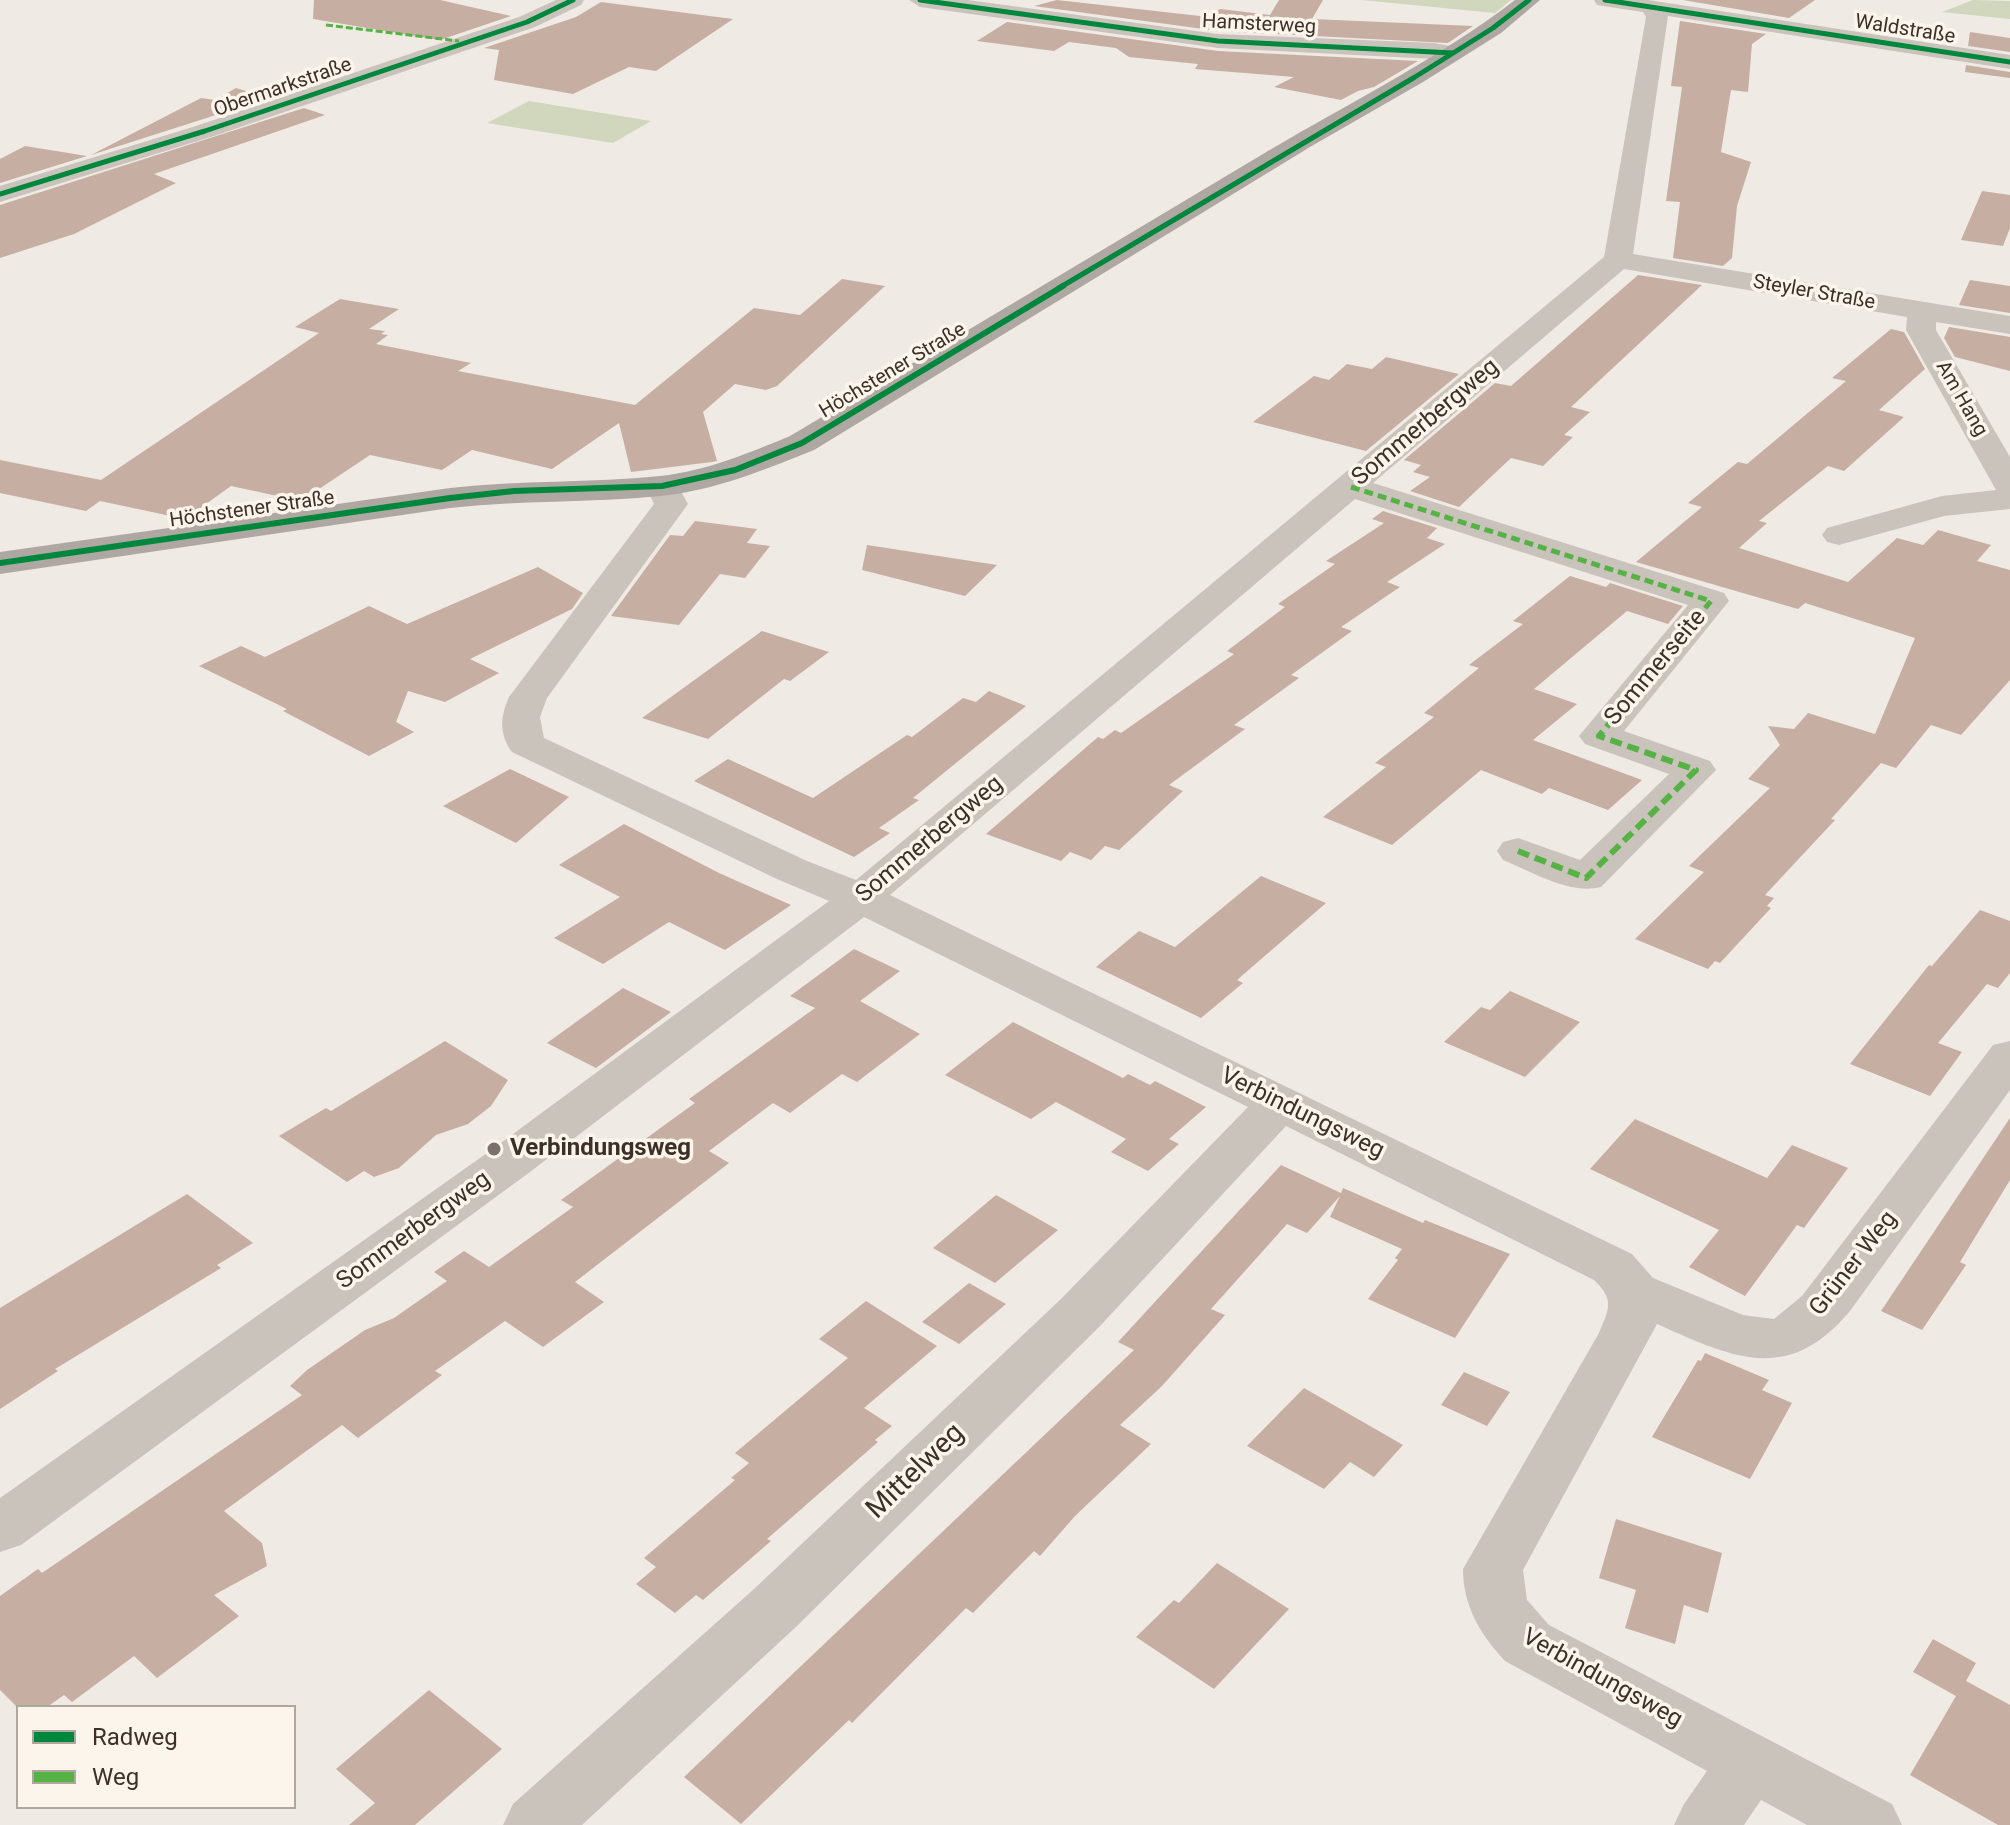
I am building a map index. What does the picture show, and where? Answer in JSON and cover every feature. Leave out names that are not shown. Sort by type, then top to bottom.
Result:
[{"type":"main road","name":"Höchstener Straße","points":[[0,563],[450,498],[514,491],[662,486],[735,470],[828,429],[1453,53],[1529,0]]},
{"type":"street","name":"Obermarkstraße","points":[[0,194],[234,122],[527,22],[573,0]]},
{"type":"street","name":"Hamsterweg","points":[[920,0],[1218,41],[1453,53]]},
{"type":"street","name":"Waldstraße","points":[[1605,0],[2010,62]]},
{"type":"street","points":[[1618,260],[1657,17],[1652,8]]},
{"type":"street","name":"Steyler Straße","points":[[1618,260],[2010,325]]},
{"type":"street","name":"Sommerbergweg","points":[[0,1529],[512,1160],[861,898],[1618,260]]},
{"type":"street","name":"Am Hang","points":[[1922,311],[1921,330],[2010,486]]},
{"type":"street","name":"Verbindungsweg","points":[[662,486],[671,504],[528,697],[520,717],[526,744],[792,870],[861,898],[1613,1267],[1636,1292],[1636,1309],[1626,1334],[1493,1569],[1493,1588],[1502,1617],[1527,1643],[1869,1825]]},
{"type":"street","name":"Sommerseite","points":[[1351,487],[1711,601],[1599,736],[1696,770],[1586,878],[1518,851]]},
{"type":"street","points":[[1839,535],[1942,506],[2010,499]]},
{"type":"street","name":"Grüner Weg","points":[[1636,1292],[1759,1339],[1783,1338],[1809,1322],[1831,1298],[2010,1056]]},
{"type":"street","name":"Mittelweg","points":[[536,1825],[776,1607],[1069,1323],[1280,1103]]},
{"type":"street","points":[[1707,1825],[1751,1761]]},
{"type":"green space","points":[[1361,0],[1511,0],[1495,13]]},
{"type":"green space","points":[[1973,0],[2010,1],[2010,19],[1942,12]]},
{"type":"green space","points":[[529,101],[651,121],[613,143],[487,123]]},
{"type":"building","points":[[314,0],[440,0],[511,16],[440,40],[313,19]]},
{"type":"building","points":[[1057,0],[1209,17],[1220,9],[1270,15],[1279,0],[1323,0],[1312,19],[1473,26],[1448,43],[1218,31],[1034,6]]},
{"type":"building","points":[[1683,0],[1815,0],[1789,18]]},
{"type":"building","points":[[601,2],[733,19],[656,71],[629,67],[573,94],[494,80],[499,50],[484,48],[576,17]]},
{"type":"building","points":[[1680,21],[1766,34],[1752,44],[1748,92],[1731,90],[1721,152],[1751,162],[1737,206],[1732,258],[1723,266],[1673,258],[1680,202],[1666,201],[1682,87],[1671,86]]},
{"type":"building","points":[[1007,22],[1218,51],[1418,61],[1374,87],[1341,100],[1274,87],[1294,77],[1195,69],[1198,64],[1129,57],[1116,48],[1069,42],[1054,51],[977,41]]},
{"type":"building","points":[[1970,32],[2010,38],[2010,52],[1968,46]]},
{"type":"building","points":[[1966,65],[2010,72],[2010,78],[1965,72]]},
{"type":"building","points":[[236,88],[269,98],[91,155],[201,98],[215,100]]},
{"type":"building","points":[[304,108],[325,115],[154,174],[176,183],[74,234],[0,258],[0,205]]},
{"type":"building","points":[[25,146],[87,156],[0,183],[0,159]]},
{"type":"building","points":[[1982,191],[2010,195],[2010,228],[2003,246],[1961,240]]},
{"type":"building","points":[[1638,275],[1702,285],[1571,407],[1590,412],[1564,435],[1573,437],[1543,466],[1511,458],[1459,507],[1410,491],[1430,477],[1413,472],[1421,465],[1404,460],[1495,383],[1511,386]]},
{"type":"building","points":[[842,279],[885,286],[777,386],[766,390],[735,384],[703,412],[717,461],[631,472],[619,423],[552,469],[472,450],[442,470],[370,455],[301,501],[231,486],[185,519],[100,501],[86,511],[0,493],[0,460],[101,480],[319,333],[295,327],[340,299],[399,309],[369,329],[385,331],[381,334],[388,335],[376,344],[471,363],[458,371],[635,405],[754,308],[800,315]]},
{"type":"building","points":[[1970,280],[2010,286],[2010,313],[1959,305]]},
{"type":"building","points":[[1949,327],[2010,337],[2010,371],[1955,357],[1944,338]]},
{"type":"building","points":[[1891,329],[1904,332],[1925,369],[1879,410],[1904,417],[1844,471],[1828,466],[1759,521],[1767,523],[1739,548],[1848,582],[1897,538],[1923,545],[1938,530],[1991,545],[1977,561],[2010,570],[2010,680],[1961,735],[1931,725],[1896,768],[1881,763],[1831,819],[1835,820],[1765,895],[1774,898],[1767,906],[1771,908],[1720,963],[1715,961],[1708,969],[1635,939],[1704,872],[1689,866],[1770,788],[1748,779],[1780,745],[1768,726],[1794,729],[1808,713],[1875,734],[1915,638],[1805,603],[1798,609],[1636,562],[1702,507],[1688,503],[1738,462],[1747,464],[1846,381],[1832,378]]},
{"type":"building","points":[[1386,357],[1459,374],[1366,451],[1253,422],[1314,376],[1329,380],[1347,364],[1372,369]]},
{"type":"building","points":[[1383,511],[1437,528],[1427,538],[1445,544],[1387,582],[1400,587],[1341,627],[1352,631],[1291,675],[1299,678],[1234,725],[1245,729],[1169,785],[1183,791],[1119,850],[1105,846],[1091,860],[1070,852],[1061,861],[986,834],[1098,737],[1103,739],[1115,730],[1121,733],[1234,654],[1227,651],[1285,607],[1278,604],[1335,564],[1326,561],[1384,523],[1372,519]]},
{"type":"building","points":[[695,521],[757,529],[747,543],[770,546],[745,578],[720,574],[679,625],[611,616],[670,535],[683,536]]},
{"type":"building","points":[[867,545],[997,565],[965,596],[862,570]]},
{"type":"building","points":[[538,567],[583,593],[572,609],[470,659],[499,673],[445,702],[408,691],[396,722],[414,732],[369,756],[283,711],[287,709],[199,666],[241,646],[265,657],[369,606],[407,624]]},
{"type":"building","points":[[1570,576],[1606,587],[1610,583],[1683,606],[1668,624],[1627,611],[1534,689],[1577,704],[1533,740],[1642,780],[1608,810],[1549,788],[1542,794],[1481,770],[1392,845],[1323,817],[1386,767],[1375,763],[1434,717],[1424,713],[1479,668],[1469,665],[1523,624],[1513,621]]},
{"type":"building","points":[[762,631],[829,652],[790,681],[784,679],[708,739],[642,718]]},
{"type":"building","points":[[989,691],[1026,706],[913,798],[919,800],[879,828],[890,833],[854,857],[694,781],[728,759],[813,798],[907,735],[912,737],[963,698],[976,702]]},
{"type":"building","points":[[510,769],[569,797],[516,843],[443,806]]},
{"type":"building","points":[[624,824],[719,873],[791,905],[725,950],[669,922],[603,964],[554,938],[620,897],[559,865]]},
{"type":"building","points":[[1261,876],[1326,903],[1237,980],[1243,983],[1201,1018],[1096,967],[1139,931],[1175,947]]},
{"type":"building","points":[[1980,910],[2010,921],[2010,973],[1998,988],[1987,984],[1938,1043],[1962,1052],[1930,1096],[1850,1064],[1929,965],[1932,966]]},
{"type":"building","points":[[854,949],[900,971],[860,1001],[920,1034],[857,1082],[842,1074],[790,1113],[773,1103],[709,1151],[729,1163],[575,1282],[604,1302],[543,1347],[505,1321],[435,1371],[442,1375],[358,1438],[342,1425],[224,1511],[262,1543],[267,1566],[214,1595],[239,1616],[157,1678],[134,1656],[72,1702],[64,1695],[50,1705],[16,1706],[0,1690],[0,1596],[38,1569],[42,1573],[302,1395],[290,1386],[307,1370],[365,1330],[394,1318],[447,1281],[434,1272],[464,1251],[489,1267],[573,1207],[561,1200],[695,1103],[689,1099],[815,1008],[790,996]]},
{"type":"building","points":[[623,988],[671,1012],[596,1068],[547,1043]]},
{"type":"building","points":[[1510,991],[1580,1022],[1525,1077],[1444,1042],[1481,1007],[1490,1010]]},
{"type":"building","points":[[1013,1022],[1123,1078],[1128,1074],[1150,1085],[1155,1081],[1206,1107],[1169,1139],[1179,1144],[1148,1171],[1111,1152],[1126,1139],[1056,1102],[1031,1119],[945,1075]]},
{"type":"building","points":[[445,1041],[508,1080],[491,1106],[468,1124],[436,1135],[399,1168],[374,1177],[364,1171],[347,1182],[279,1136],[326,1108],[331,1111]]},
{"type":"building","points":[[2010,1118],[2010,1180],[1960,1262],[1966,1265],[1922,1330],[1881,1311]]},
{"type":"building","points":[[1635,1119],[1767,1178],[1792,1145],[1848,1168],[1804,1228],[1797,1225],[1745,1296],[1689,1267],[1719,1230],[1590,1169]]},
{"type":"building","points":[[1281,1165],[1341,1193],[1343,1188],[1423,1223],[1425,1220],[1510,1254],[1455,1338],[1368,1299],[1398,1260],[1395,1258],[1402,1249],[1330,1217],[1340,1196],[1307,1233],[1287,1224],[1211,1309],[1225,1315],[1162,1386],[1120,1425],[1151,1444],[1075,1516],[1040,1556],[1034,1551],[973,1613],[966,1608],[852,1723],[849,1720],[741,1824],[684,1777],[1134,1350],[1118,1342]]},
{"type":"building","points":[[187,1194],[253,1243],[217,1265],[221,1268],[55,1369],[58,1371],[0,1409],[0,1308]]},
{"type":"building","points":[[996,1195],[1058,1230],[995,1283],[933,1248]]},
{"type":"building","points":[[969,1283],[1006,1304],[959,1344],[922,1322]]},
{"type":"building","points":[[866,1301],[937,1346],[864,1408],[892,1426],[875,1440],[878,1442],[767,1539],[771,1541],[703,1600],[696,1595],[675,1613],[636,1584],[656,1567],[644,1558],[735,1480],[731,1478],[749,1463],[735,1453],[848,1358],[819,1339]]},
{"type":"building","points":[[1705,1353],[1769,1380],[1762,1390],[1792,1403],[1750,1479],[1652,1437]]},
{"type":"building","points":[[1464,1372],[1510,1392],[1487,1426],[1441,1405]]},
{"type":"building","points":[[1304,1388],[1403,1445],[1374,1477],[1350,1462],[1324,1489],[1247,1446]]},
{"type":"building","points":[[1616,1519],[1722,1553],[1708,1613],[1684,1605],[1675,1644],[1625,1628],[1636,1590],[1599,1578]]},
{"type":"building","points":[[1217,1563],[1289,1609],[1214,1689],[1136,1637],[1174,1600],[1179,1603]]},
{"type":"building","points":[[1933,1639],[1976,1663],[1966,1681],[2010,1705],[2010,1825],[1998,1825],[1910,1775],[1956,1696],[1913,1672]]},
{"type":"building","points":[[429,1690],[502,1749],[415,1825],[349,1825],[375,1803],[336,1769]]},
{"type":"marked path","points":[[326,25],[459,41]]},
{"type":"marked path","points":[[1351,487],[1711,601],[1599,736],[1696,770],[1586,878],[1518,851]]},
{"type":"cycle path","points":[[0,194],[205,131],[527,22],[573,0]]},
{"type":"cycle path","points":[[920,0],[1218,41],[1453,53]]},
{"type":"cycle path","points":[[0,563],[450,498],[514,491],[662,486],[735,470],[802,443],[1301,142],[1415,77],[1493,28],[1529,0]]},
{"type":"cycle path","points":[[1605,0],[2010,62]]},
{"type":"place","name":"Verbindungsweg","points":[[494,1149]]}]
